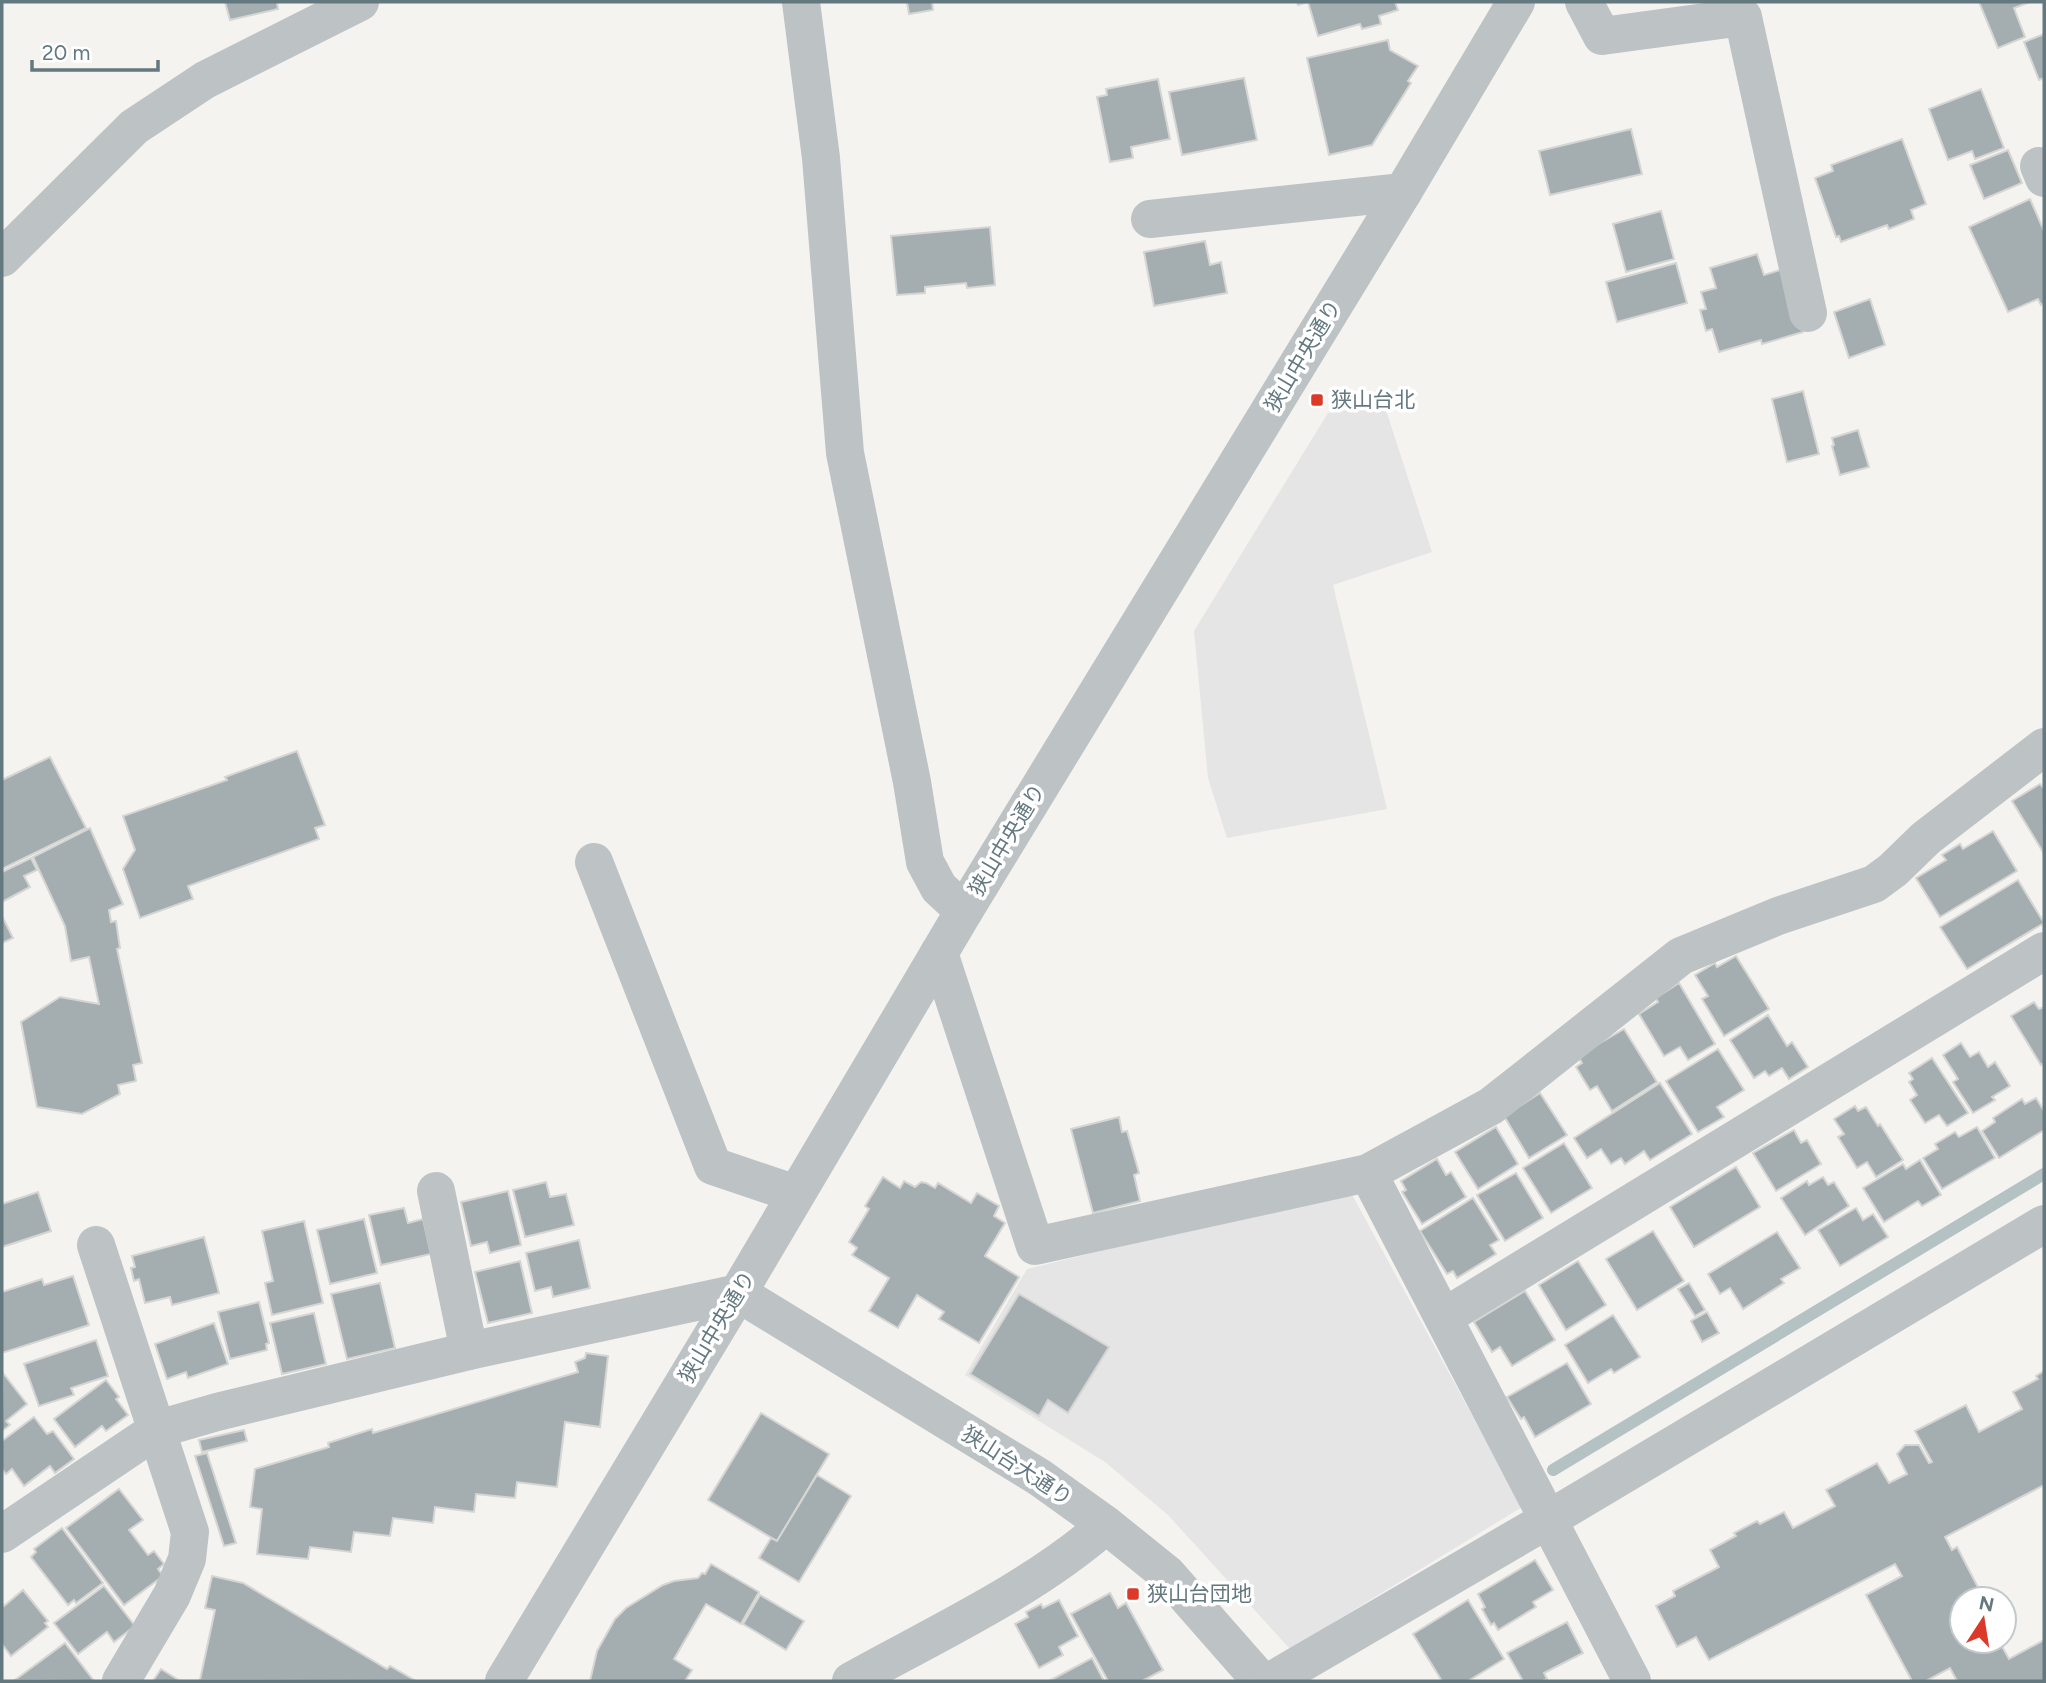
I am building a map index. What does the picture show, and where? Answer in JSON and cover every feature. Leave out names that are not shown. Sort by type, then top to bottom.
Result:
[{"type":"street","points":[[2,258],[134,127],[205,80],[360,2]]},
{"type":"street","points":[[801,2],[821,158],[845,453],[912,782],[925,862],[939,888],[964,911]]},
{"type":"street","name":"狭山中央通り","points":[[504,1681],[964,911],[1516,2]]},
{"type":"street","points":[[1584,2],[1602,36],[1743,17],[1808,313]]},
{"type":"street","points":[[1150,219],[1403,192]]},
{"type":"street","points":[[939,953],[1035,1246],[1368,1173],[1491,1106],[1681,956],[1778,916],[1874,884],[1893,870],[1926,838],[2044,747]]},
{"type":"street","points":[[594,862],[713,1166],[796,1194]]},
{"type":"street","points":[[1444,1317],[2044,951]]},
{"type":"street","points":[[1368,1173],[1632,1681]]},
{"type":"street","points":[[436,1191],[470,1351]]},
{"type":"street","points":[[1271,1681],[2044,1224]]},
{"type":"street","points":[[96,1245],[190,1532],[187,1559],[172,1595],[121,1681]]},
{"type":"street","points":[[2,1534],[158,1429],[217,1412],[470,1351],[738,1293]]},
{"type":"street","name":"狭山台大通り","points":[[738,1293],[1039,1478],[1106,1525],[1167,1574],[1261,1681]]},
{"type":"street","points":[[851,1681],[1039,1577],[1078,1550],[1106,1525]]},
{"type":"shaded area","points":[[1384,404],[1432,552],[1333,585],[1387,809],[1227,838],[1208,778],[1194,631],[1328,413]]},
{"type":"shaded area","points":[[1350,1191],[1522,1507],[1290,1649],[1168,1515],[1105,1462],[965,1375],[1027,1269]]},
{"type":"building","points":[[225,2],[277,2],[278,9],[230,20]]},
{"type":"building","points":[[907,2],[932,2],[933,10],[909,14]]},
{"type":"building","points":[[1308,2],[1395,2],[1398,10],[1379,16],[1381,24],[1362,29],[1360,24],[1318,36]]},
{"type":"building","points":[[1979,2],[2030,2],[2014,8],[2025,37],[1998,48]]},
{"type":"building","points":[[2044,34],[2044,78],[2039,80],[2024,42]]},
{"type":"building","points":[[1388,40],[1390,50],[1418,66],[1408,81],[1411,83],[1372,145],[1329,155],[1307,58]]},
{"type":"building","points":[[1244,78],[1257,140],[1182,155],[1169,92]]},
{"type":"building","points":[[1158,79],[1170,139],[1131,147],[1133,158],[1110,162],[1097,97],[1107,95],[1106,89]]},
{"type":"building","points":[[1981,89],[2004,148],[1975,159],[1972,151],[1948,160],[1929,109]]},
{"type":"building","points":[[1631,129],[1642,174],[1550,195],[1539,151]]},
{"type":"building","points":[[1902,139],[1926,204],[1911,210],[1914,219],[1889,229],[1887,225],[1841,242],[1839,236],[1836,237],[1815,178],[1833,171],[1831,165]]},
{"type":"building","points":[[2008,150],[2022,183],[1984,199],[1970,165]]},
{"type":"building","points":[[2030,199],[2044,231],[2044,303],[2041,305],[2038,299],[2008,312],[1969,227]]},
{"type":"building","points":[[1661,211],[1674,259],[1626,272],[1613,224]]},
{"type":"building","points":[[990,227],[995,285],[967,288],[966,283],[925,287],[925,293],[897,295],[891,236]]},
{"type":"building","points":[[1205,241],[1210,265],[1221,262],[1227,293],[1154,306],[1144,252]]},
{"type":"building","points":[[1757,254],[1764,275],[1790,267],[1803,332],[1762,344],[1761,340],[1719,352],[1712,329],[1706,331],[1700,310],[1706,309],[1701,292],[1716,288],[1710,268]]},
{"type":"building","points":[[1676,263],[1687,303],[1617,322],[1606,282]]},
{"type":"building","points":[[1870,299],[1885,345],[1849,358],[1834,312]]},
{"type":"building","points":[[1803,391],[1819,454],[1787,462],[1772,399]]},
{"type":"building","points":[[1858,430],[1869,467],[1840,475],[1832,438]]},
{"type":"building","points":[[297,751],[325,825],[315,828],[319,839],[188,886],[193,899],[140,918],[123,869],[135,850],[123,816],[227,780],[225,777]]},
{"type":"building","points":[[50,757],[86,828],[2,869],[2,780]]},
{"type":"building","points":[[2040,784],[2044,789],[2043,852],[2012,801]]},
{"type":"building","points":[[90,828],[123,904],[109,910],[111,922],[116,921],[120,948],[117,949],[142,1063],[133,1065],[136,1081],[118,1085],[120,1094],[82,1114],[37,1107],[21,1022],[60,997],[99,1004],[89,957],[71,961],[65,926],[33,857]]},
{"type":"building","points":[[1993,831],[2017,871],[1940,917],[1916,878],[1946,860],[1942,855],[1960,844],[1963,849]]},
{"type":"building","points":[[31,858],[37,870],[24,876],[30,887],[2,902],[2,872]]},
{"type":"building","points":[[2018,880],[2044,923],[1967,969],[1940,927]]},
{"type":"building","points":[[2,916],[13,938],[2,943]]},
{"type":"building","points":[[1736,956],[1769,1009],[1724,1036],[1702,999],[1708,996],[1695,975],[1715,963],[1717,967]]},
{"type":"building","points":[[1679,983],[1715,1044],[1688,1060],[1680,1047],[1664,1056],[1639,1014],[1658,1002],[1656,998]]},
{"type":"building","points":[[2034,1002],[2039,1009],[2044,1007],[2044,1063],[2041,1065],[2011,1016]]},
{"type":"building","points":[[1768,1015],[1787,1046],[1792,1042],[1808,1067],[1789,1079],[1782,1068],[1769,1076],[1765,1071],[1754,1078],[1730,1040]]},
{"type":"building","points":[[1624,1029],[1657,1082],[1612,1111],[1597,1086],[1590,1090],[1576,1067],[1582,1063],[1578,1056]]},
{"type":"building","points":[[1961,1043],[1970,1057],[1979,1052],[1988,1067],[1995,1062],[2010,1086],[1992,1097],[1995,1100],[1973,1113],[1953,1082],[1958,1079],[1943,1055]]},
{"type":"building","points":[[1718,1049],[1744,1090],[1717,1107],[1724,1117],[1698,1132],[1666,1081]]},
{"type":"building","points":[[1932,1058],[1968,1113],[1947,1126],[1939,1115],[1925,1123],[1910,1100],[1917,1095],[1909,1082],[1913,1079],[1909,1073]]},
{"type":"building","points":[[1660,1083],[1692,1134],[1650,1160],[1644,1151],[1625,1164],[1621,1158],[1611,1164],[1601,1149],[1587,1158],[1574,1138]]},
{"type":"building","points":[[1540,1093],[1567,1135],[1529,1158],[1504,1116]]},
{"type":"building","points":[[2036,1098],[2044,1111],[2044,1130],[1999,1158],[1982,1131],[1995,1122],[1993,1118],[2022,1099],[2025,1104]]},
{"type":"building","points":[[1855,1106],[1858,1111],[1866,1107],[1903,1160],[1876,1177],[1867,1162],[1857,1168],[1838,1137],[1844,1134],[1834,1119]]},
{"type":"building","points":[[1119,1117],[1122,1132],[1127,1131],[1139,1173],[1134,1175],[1140,1201],[1093,1213],[1071,1129]]},
{"type":"building","points":[[1496,1127],[1518,1164],[1478,1189],[1455,1152]]},
{"type":"building","points":[[1977,1127],[1995,1158],[1942,1189],[1923,1158],[1938,1149],[1935,1144],[1955,1132],[1959,1137]]},
{"type":"building","points":[[1794,1130],[1801,1143],[1807,1140],[1821,1164],[1776,1191],[1753,1153]]},
{"type":"building","points":[[1564,1143],[1592,1188],[1551,1213],[1523,1168]]},
{"type":"building","points":[[1437,1159],[1446,1175],[1451,1172],[1466,1197],[1422,1224],[1402,1192],[1406,1190],[1401,1181]]},
{"type":"building","points":[[1920,1160],[1941,1195],[1922,1206],[1918,1201],[1884,1222],[1863,1188],[1903,1164],[1906,1169]]},
{"type":"building","points":[[1736,1167],[1760,1207],[1694,1247],[1670,1207]]},
{"type":"building","points":[[1516,1173],[1543,1218],[1505,1241],[1477,1195]]},
{"type":"building","points":[[883,1177],[900,1188],[904,1181],[915,1187],[921,1182],[935,1188],[938,1183],[971,1203],[977,1193],[999,1206],[994,1216],[1005,1223],[985,1256],[1019,1277],[979,1343],[939,1319],[944,1312],[917,1295],[898,1328],[869,1311],[889,1278],[852,1255],[857,1248],[849,1242],[869,1209],[865,1206]]},
{"type":"building","points":[[1823,1177],[1828,1185],[1834,1182],[1849,1206],[1805,1235],[1781,1198],[1807,1181],[1809,1185]]},
{"type":"building","points":[[546,1182],[550,1197],[566,1194],[574,1225],[525,1237],[513,1190]]},
{"type":"building","points":[[508,1191],[521,1245],[490,1253],[487,1242],[471,1246],[461,1202]]},
{"type":"building","points":[[38,1192],[51,1231],[2,1247],[2,1204]]},
{"type":"building","points":[[1473,1198],[1499,1240],[1490,1245],[1496,1254],[1457,1278],[1453,1271],[1447,1274],[1420,1231]]},
{"type":"building","points":[[404,1208],[408,1223],[423,1219],[431,1254],[381,1265],[369,1215]]},
{"type":"building","points":[[1856,1208],[1863,1220],[1873,1214],[1888,1237],[1840,1266],[1818,1230]]},
{"type":"building","points":[[364,1219],[377,1273],[330,1284],[317,1230]]},
{"type":"building","points":[[304,1221],[323,1303],[272,1315],[265,1283],[273,1281],[262,1231]]},
{"type":"building","points":[[1653,1231],[1684,1281],[1637,1310],[1606,1259]]},
{"type":"building","points":[[1777,1232],[1800,1268],[1781,1279],[1784,1283],[1743,1309],[1730,1288],[1720,1294],[1708,1274]]},
{"type":"building","points":[[204,1237],[219,1293],[172,1305],[170,1297],[145,1303],[139,1279],[134,1281],[131,1268],[135,1267],[132,1256]]},
{"type":"building","points":[[579,1240],[590,1288],[553,1297],[551,1287],[535,1291],[526,1253]]},
{"type":"building","points":[[520,1261],[532,1313],[488,1323],[475,1272]]},
{"type":"building","points":[[1578,1261],[1606,1305],[1566,1330],[1539,1285]]},
{"type":"building","points":[[73,1276],[89,1325],[2,1353],[2,1292],[42,1279],[44,1285]]},
{"type":"building","points":[[380,1283],[395,1348],[347,1359],[331,1294]]},
{"type":"building","points":[[1689,1283],[1705,1310],[1695,1316],[1678,1289]]},
{"type":"building","points":[[1525,1291],[1555,1340],[1512,1366],[1500,1347],[1492,1352],[1474,1322]]},
{"type":"building","points":[[1019,1294],[1109,1347],[1068,1413],[1048,1400],[1039,1416],[970,1374]]},
{"type":"building","points":[[259,1302],[269,1343],[266,1344],[267,1350],[230,1359],[218,1312]]},
{"type":"building","points":[[1707,1312],[1719,1333],[1702,1342],[1691,1321]]},
{"type":"building","points":[[314,1313],[326,1364],[282,1374],[270,1323]]},
{"type":"building","points":[[1613,1315],[1640,1357],[1614,1373],[1611,1369],[1588,1383],[1565,1345]]},
{"type":"building","points":[[214,1323],[228,1364],[188,1378],[186,1372],[167,1379],[155,1344]]},
{"type":"building","points":[[96,1340],[108,1376],[71,1388],[74,1395],[39,1406],[24,1364]]},
{"type":"building","points":[[586,1353],[608,1356],[600,1427],[565,1422],[557,1487],[517,1482],[515,1498],[476,1494],[474,1512],[435,1507],[433,1523],[393,1518],[390,1536],[354,1532],[351,1552],[310,1547],[308,1559],[257,1554],[262,1509],[250,1507],[255,1469],[329,1447],[328,1443],[372,1429],[373,1433],[578,1372],[575,1362],[585,1358]]},
{"type":"building","points":[[1567,1363],[1591,1404],[1535,1437],[1524,1417],[1521,1419],[1507,1397]]},
{"type":"building","points":[[2044,1371],[2044,1485],[1945,1537],[1952,1550],[1957,1547],[1977,1585],[1948,1585],[1948,1655],[2007,1655],[2009,1659],[2044,1640],[2044,1681],[1957,1681],[1950,1668],[1926,1681],[1912,1681],[1866,1595],[1902,1576],[1895,1564],[1709,1660],[1696,1637],[1677,1647],[1656,1606],[1675,1596],[1673,1591],[1719,1567],[1710,1550],[1757,1521],[1760,1524],[1784,1512],[1793,1528],[1835,1506],[1826,1490],[1877,1463],[1889,1483],[1907,1474],[1897,1454],[1905,1445],[1919,1445],[1929,1463],[1932,1462],[1915,1431],[1966,1405],[1979,1432],[2022,1409],[2013,1392],[2038,1379],[2036,1376]]},
{"type":"building","points":[[3,1373],[27,1404],[6,1421],[10,1425],[2,1431]]},
{"type":"building","points":[[106,1380],[128,1415],[106,1431],[102,1426],[75,1447],[54,1419]]},
{"type":"building","points":[[761,1413],[829,1454],[777,1541],[708,1500]]},
{"type":"building","points":[[34,1417],[47,1434],[53,1431],[74,1459],[55,1473],[50,1466],[24,1486],[12,1469],[6,1474],[2,1469],[2,1441]]},
{"type":"building","points":[[244,1430],[247,1441],[202,1452],[199,1440]]},
{"type":"building","points":[[207,1453],[236,1543],[224,1546],[195,1456]]},
{"type":"building","points":[[817,1475],[851,1496],[799,1582],[759,1558],[771,1538],[777,1541]]},
{"type":"building","points":[[119,1489],[143,1520],[129,1530],[148,1555],[154,1551],[164,1564],[158,1569],[163,1576],[124,1605],[66,1528]]},
{"type":"building","points":[[62,1528],[103,1583],[76,1603],[74,1600],[68,1605],[31,1557],[36,1552],[34,1549]]},
{"type":"building","points":[[1535,1560],[1553,1590],[1533,1602],[1536,1607],[1498,1630],[1494,1623],[1491,1625],[1482,1609],[1485,1607],[1478,1594]]},
{"type":"building","points":[[711,1564],[759,1592],[741,1624],[706,1604],[674,1659],[692,1670],[685,1681],[590,1681],[597,1651],[615,1619],[626,1608],[663,1585],[698,1578],[702,1573],[705,1574]]},
{"type":"building","points":[[212,1576],[243,1583],[387,1669],[390,1666],[416,1681],[200,1680],[215,1610],[205,1608]]},
{"type":"building","points":[[104,1586],[135,1626],[114,1642],[107,1632],[78,1654],[54,1623]]},
{"type":"building","points":[[23,1590],[48,1621],[45,1623],[48,1627],[11,1656],[2,1644],[2,1603],[4,1606]]},
{"type":"building","points":[[1110,1593],[1118,1608],[1126,1603],[1163,1670],[1142,1681],[1108,1681],[1071,1614]]},
{"type":"building","points":[[760,1595],[804,1621],[786,1650],[743,1624]]},
{"type":"building","points":[[1059,1600],[1078,1636],[1059,1647],[1063,1655],[1039,1668],[1015,1624],[1028,1617],[1026,1612],[1041,1604],[1043,1608]]},
{"type":"building","points":[[1468,1600],[1504,1659],[1468,1681],[1442,1681],[1413,1634]]},
{"type":"building","points":[[1567,1622],[1583,1653],[1544,1673],[1547,1679],[1523,1681],[1507,1653]]},
{"type":"building","points":[[65,1643],[94,1681],[15,1680]]},
{"type":"building","points":[[1092,1658],[1104,1681],[1049,1681]]},
{"type":"building","points":[[161,1669],[180,1681],[153,1681]]},
{"type":"waterway","points":[[1553,1470],[2044,1174]]},
{"type":"place","name":"狭山台北","points":[[1317,400]]},
{"type":"place","name":"狭山台団地","points":[[1133,1594]]}]
